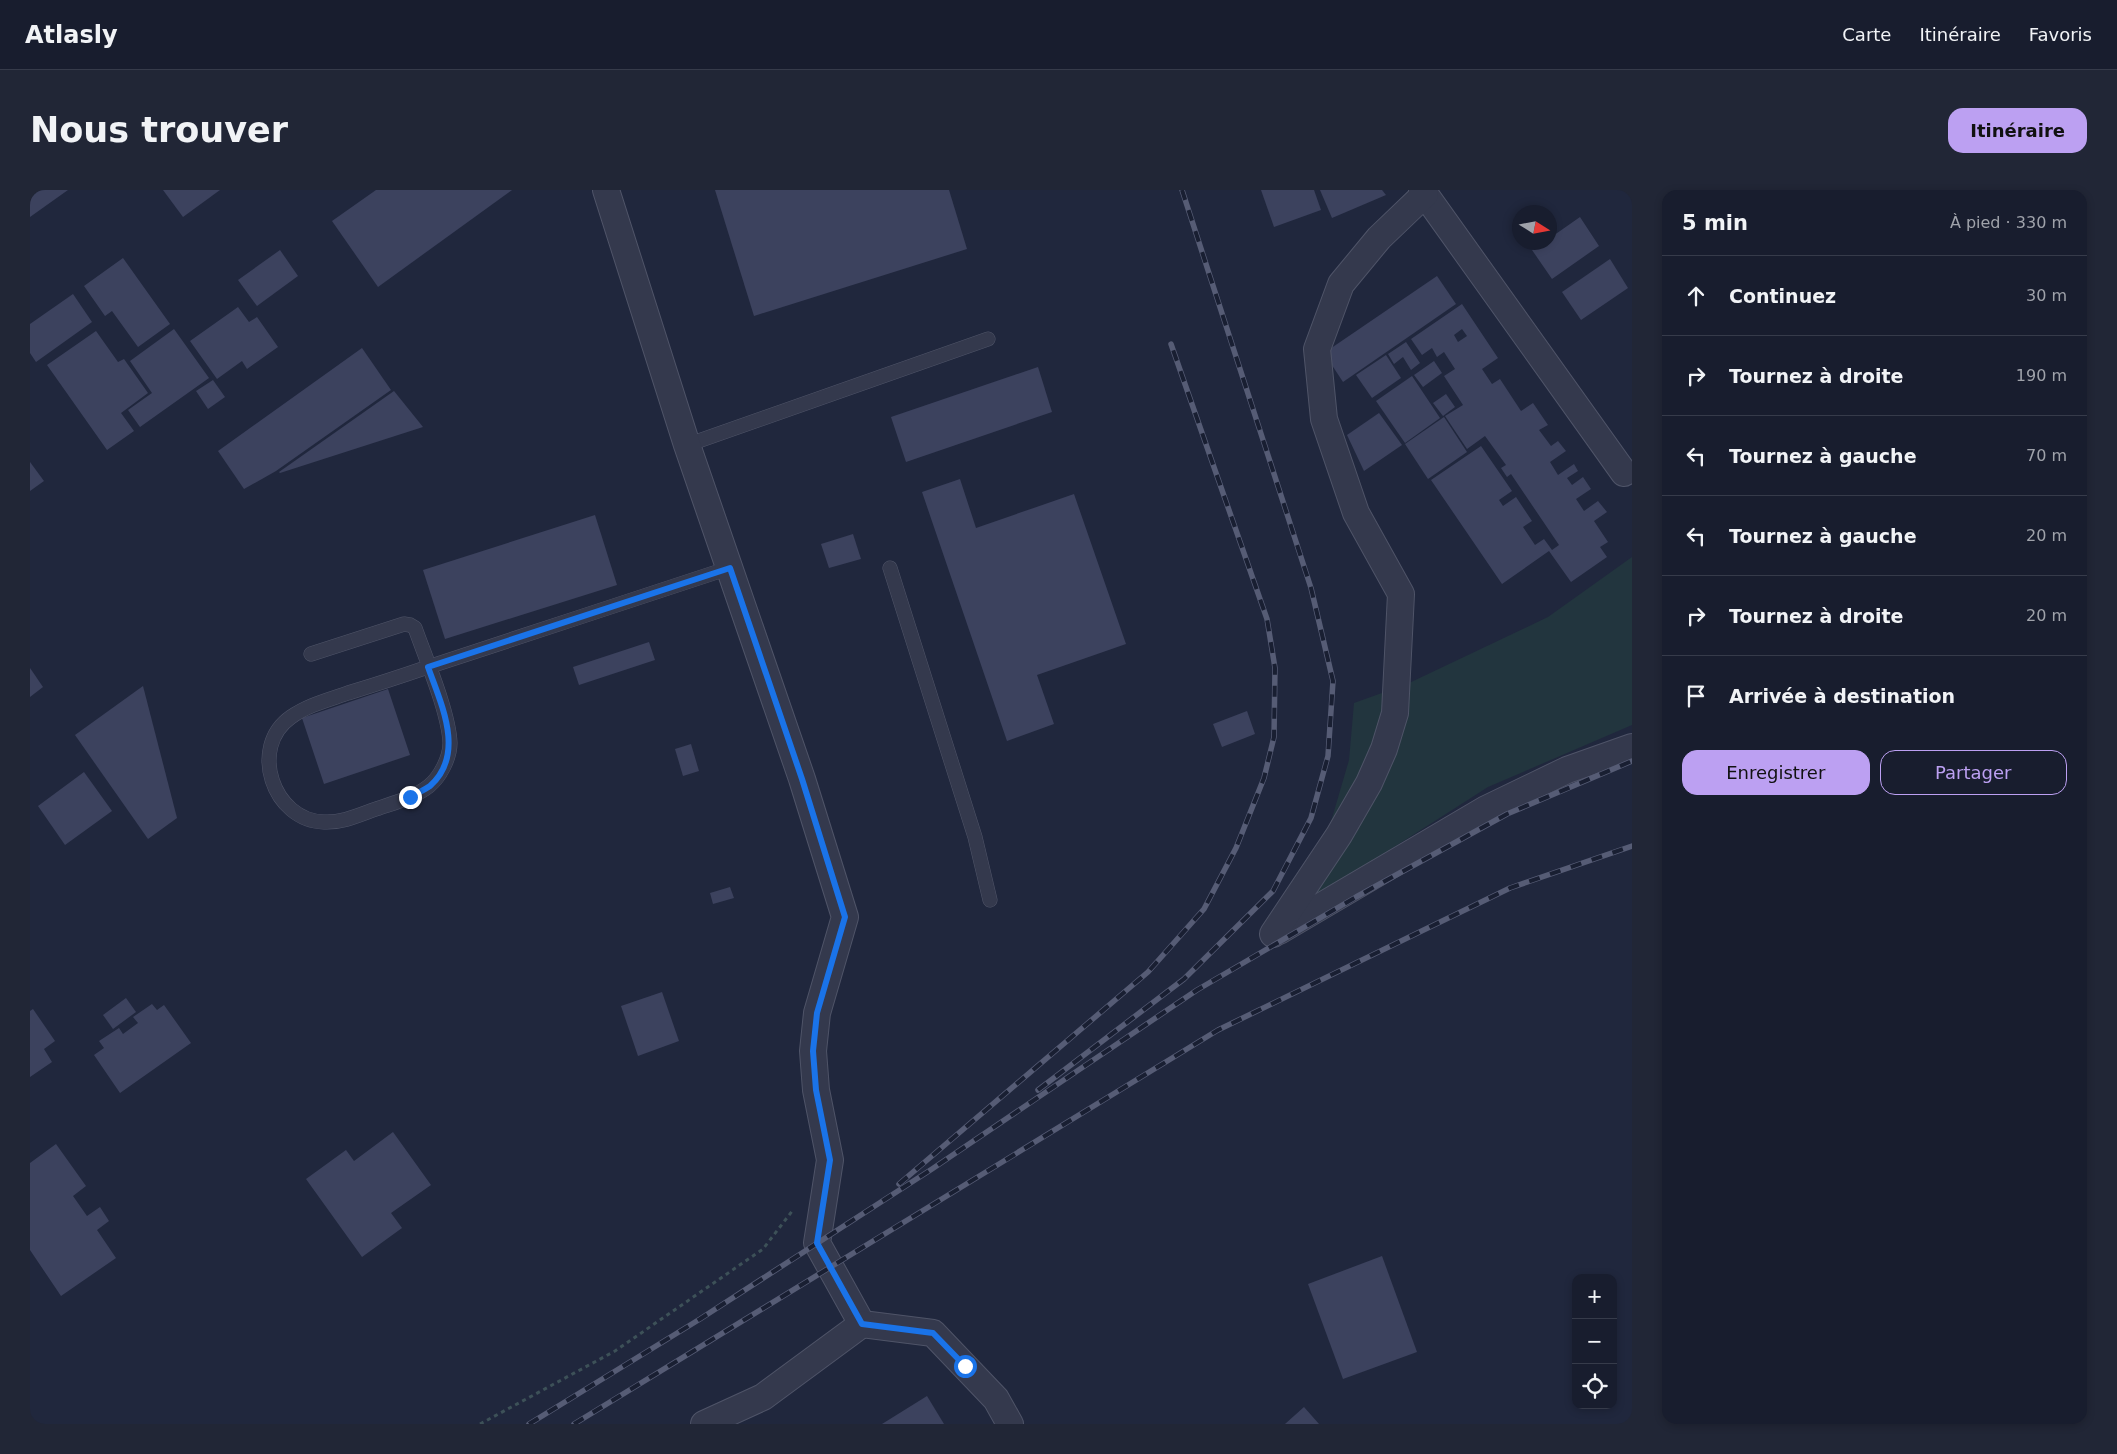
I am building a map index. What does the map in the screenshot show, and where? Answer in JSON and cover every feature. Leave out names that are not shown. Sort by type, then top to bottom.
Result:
[{"type":"street","points":[[606,190],[687,445],[802,779],[845,917],[817,1013],[813,1051],[816,1090],[830,1160],[817,1243],[862,1324]]},
{"type":"street","points":[[1624,473],[1424,192],[1379,238],[1341,284],[1317,349],[1324,419],[1356,513],[1401,594],[1395,713],[1384,749],[1369,783],[1339,835],[1273,934],[1486,809],[1567,770],[1632,747]]},
{"type":"street","points":[[704,1424],[763,1397],[862,1324],[933,1333],[996,1399],[1010,1424]]},
{"type":"lane","points":[[687,445],[988,339]]},
{"type":"lane","points":[[311,654],[404,624],[410,624],[415,628],[428,667],[447,722],[450,745],[444,767],[430,786],[410,797],[346,820],[323,822],[301,816],[283,802],[271,782],[268,759],[274,736],[288,718],[308,706],[428,667],[730,568]]},
{"type":"lane","points":[[890,568],[975,837],[990,900]]},
{"type":"path","points":[[480,1424],[615,1351],[764,1249],[797,1205]]},
{"type":"shaded area","points":[[1632,557],[1632,725],[1488,787],[1280,920],[1330,825],[1349,760],[1354,703],[1407,684],[1548,617]]},
{"type":"building","points":[[30,190],[68,190],[30,217]]},
{"type":"building","points":[[163,190],[220,190],[183,217]]},
{"type":"building","points":[[376,190],[512,190],[378,287],[332,221]]},
{"type":"building","points":[[715,190],[949,190],[967,249],[754,316]]},
{"type":"building","points":[[1261,190],[1314,190],[1321,210],[1274,227]]},
{"type":"building","points":[[1320,190],[1382,190],[1386,195],[1332,218]]},
{"type":"building","points":[[1580,217],[1599,246],[1552,279],[1532,250],[1557,250],[1557,233]]},
{"type":"building","points":[[280,250],[298,276],[257,306],[238,280]]},
{"type":"building","points":[[123,258],[170,324],[138,347],[112,311],[105,316],[84,286]]},
{"type":"building","points":[[1610,259],[1628,288],[1581,320],[1562,292]]},
{"type":"building","points":[[1437,276],[1456,304],[1343,382],[1324,353]]},
{"type":"building","points":[[73,294],[92,322],[36,362],[30,353],[30,324]]},
{"type":"building","points":[[1462,304],[1498,358],[1482,369],[1492,384],[1500,379],[1521,411],[1533,403],[1548,425],[1539,430],[1551,446],[1558,441],[1566,451],[1550,462],[1558,475],[1574,464],[1578,471],[1567,478],[1572,485],[1583,477],[1591,489],[1576,499],[1584,511],[1598,501],[1607,512],[1594,521],[1608,542],[1600,547],[1607,557],[1571,582],[1549,551],[1502,584],[1431,480],[1481,446],[1512,491],[1499,500],[1503,506],[1516,497],[1532,521],[1523,527],[1535,545],[1544,539],[1552,550],[1559,545],[1511,474],[1507,477],[1501,468],[1506,465],[1485,436],[1467,449],[1445,416],[1463,405],[1444,376],[1455,369],[1444,352],[1437,357],[1432,348],[1422,355],[1411,339]],"holes":[[[1462,329],[1467,336],[1458,342],[1454,335]]]},
{"type":"building","points":[[238,307],[249,322],[257,317],[278,347],[247,369],[242,361],[217,379],[190,341]]},
{"type":"building","points":[[174,329],[209,378],[140,427],[128,410],[152,393],[130,361]]},
{"type":"building","points":[[96,331],[118,362],[124,359],[148,393],[121,413],[134,431],[107,450],[47,365]]},
{"type":"building","points":[[1406,342],[1420,363],[1411,370],[1403,357],[1394,364],[1388,354]]},
{"type":"building","points":[[362,348],[391,390],[276,471],[244,489],[218,451]]},
{"type":"building","points":[[1386,355],[1401,378],[1372,398],[1356,375]]},
{"type":"building","points":[[1434,361],[1442,373],[1423,387],[1414,375]]},
{"type":"building","points":[[1038,367],[1052,412],[906,462],[891,417]]},
{"type":"building","points":[[1412,376],[1440,418],[1405,443],[1376,401]]},
{"type":"building","points":[[213,380],[225,397],[208,409],[196,391]]},
{"type":"building","points":[[394,391],[423,427],[279,472]]},
{"type":"building","points":[[1446,394],[1455,407],[1443,416],[1433,403]]},
{"type":"building","points":[[1379,413],[1402,445],[1364,471],[1347,435]]},
{"type":"building","points":[[1444,417],[1467,452],[1428,479],[1405,444]]},
{"type":"building","points":[[30,462],[44,481],[30,491]]},
{"type":"building","points":[[960,479],[976,528],[1074,494],[1126,644],[1037,675],[1054,724],[1007,741],[922,492]]},
{"type":"building","points":[[595,515],[617,585],[445,639],[423,570]]},
{"type":"building","points":[[853,534],[861,559],[829,568],[821,544]]},
{"type":"building","points":[[649,642],[655,660],[579,685],[573,667]]},
{"type":"building","points":[[30,668],[43,687],[30,697]]},
{"type":"building","points":[[143,686],[177,818],[148,839],[75,735]]},
{"type":"building","points":[[388,689],[410,755],[324,784],[302,718]]},
{"type":"building","points":[[1247,711],[1255,734],[1222,747],[1213,724]]},
{"type":"building","points":[[691,744],[699,771],[683,776],[675,749]]},
{"type":"building","points":[[84,772],[112,811],[65,845],[38,806]]},
{"type":"building","points":[[730,887],[734,898],[713,904],[710,893]]},
{"type":"building","points":[[662,992],[679,1041],[638,1056],[621,1006]]},
{"type":"building","points":[[126,998],[136,1012],[113,1029],[103,1015]]},
{"type":"building","points":[[152,1004],[157,1010],[164,1005],[191,1043],[120,1093],[94,1055],[104,1048],[99,1041],[119,1028],[123,1034],[138,1023],[133,1017]]},
{"type":"building","points":[[33,1009],[55,1041],[44,1049],[52,1062],[30,1077],[30,1011]]},
{"type":"building","points":[[393,1132],[431,1185],[391,1213],[402,1228],[362,1257],[306,1179],[346,1150],[354,1161]]},
{"type":"building","points":[[56,1144],[86,1186],[73,1196],[87,1216],[100,1207],[109,1221],[97,1230],[116,1258],[61,1296],[30,1250],[30,1163]]},
{"type":"building","points":[[1382,1256],[1417,1352],[1343,1379],[1308,1284]]},
{"type":"building","points":[[927,1396],[944,1424],[882,1424]]},
{"type":"building","points":[[1304,1407],[1319,1424],[1285,1424]]},
{"type":"railway","points":[[1038,1090],[1184,979],[1273,891],[1311,818],[1328,756],[1333,681],[1311,588],[1182,190]]},
{"type":"railway","points":[[899,1184],[1148,972],[1204,909],[1236,848],[1264,778],[1274,737],[1275,668],[1267,619],[1171,344]]},
{"type":"railway","points":[[529,1424],[700,1319],[932,1169],[1197,990],[1356,897],[1507,814],[1632,761]]},
{"type":"railway","points":[[574,1424],[1218,1030],[1510,888],[1632,846]]},
{"type":"route","points":[[410,797],[430,786],[444,767],[450,745],[447,722],[428,667],[730,568],[802,779],[845,917],[817,1013],[813,1051],[816,1090],[830,1160],[817,1243],[831,1265],[862,1324],[933,1333],[965,1366]]}]
